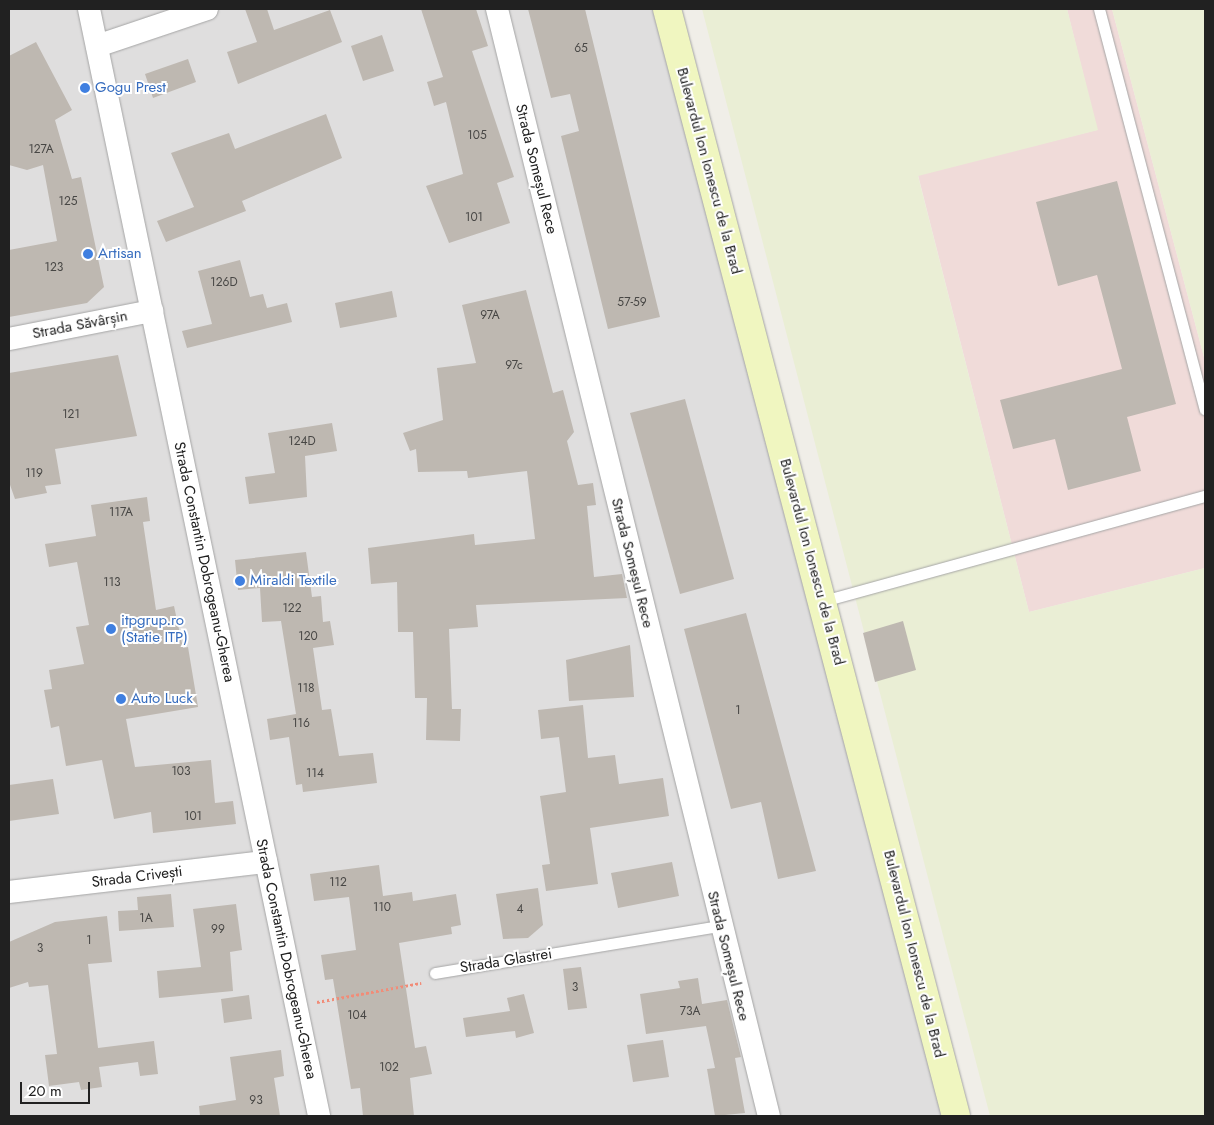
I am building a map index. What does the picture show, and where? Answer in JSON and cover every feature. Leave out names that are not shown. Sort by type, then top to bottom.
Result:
[{"type":"main road","name":"Bulevardul Ion Ionescu de la Brad","points":[[667,9],[956,1116]]},
{"type":"street","name":"Strada Constantin Dobrogeanu-Gherea","points":[[89,9],[319,1116]]},
{"type":"street","points":[[97,46],[207,9]]},
{"type":"street","name":"Strada Someșul Rece","points":[[496,9],[720,926],[769,1116]]},
{"type":"street","name":"Strada Săvârșin","points":[[9,339],[152,311]]},
{"type":"street","name":"Strada Crivești","points":[[9,892],[266,862]]},
{"type":"lane","points":[[1099,9],[1205,409]]},
{"type":"lane","points":[[823,601],[1205,496]]},
{"type":"lane","name":"Strada Glastrei","points":[[435,973],[720,926]]},
{"type":"path","points":[[296,1006],[430,981],[435,973]]},
{"type":"shaded area","points":[[9,9],[667,9],[956,1116],[9,1116]]},
{"type":"shaded area","points":[[1067,9],[1112,9],[1205,361],[1205,568],[1029,612],[918,175],[1097,130]]},
{"type":"green space","points":[[702,9],[1067,9],[1098,130],[918,176],[1029,612],[1205,568],[1205,1116],[990,1116]]},
{"type":"green space","points":[[1112,9],[1205,9],[1205,361]]},
{"type":"building","points":[[245,9],[267,9],[274,30],[330,10],[342,42],[238,84],[227,52],[257,42]]},
{"type":"building","points":[[421,9],[476,9],[488,46],[472,51],[514,177],[497,183],[510,223],[449,243],[426,186],[463,174],[446,102],[434,106],[427,82],[443,77]]},
{"type":"building","points":[[528,9],[585,9],[660,317],[608,329],[561,136],[579,131],[570,94],[551,98]]},
{"type":"building","points":[[382,35],[394,71],[363,81],[351,46]]},
{"type":"building","points":[[36,42],[72,110],[55,120],[72,179],[81,177],[104,287],[87,303],[9,317],[9,250],[57,241],[43,165],[27,170],[9,165],[9,56]]},
{"type":"building","points":[[188,59],[196,82],[153,98],[145,74]]},
{"type":"building","points":[[326,114],[342,158],[242,201],[246,211],[166,242],[157,221],[194,207],[171,153],[229,133],[235,149]]},
{"type":"building","points":[[1117,181],[1176,404],[1127,417],[1141,471],[1068,490],[1055,439],[1013,449],[1000,400],[1122,369],[1097,275],[1058,286],[1036,202]]},
{"type":"building","points":[[240,260],[250,297],[263,294],[267,308],[287,303],[292,322],[187,348],[182,331],[212,324],[198,271]]},
{"type":"building","points":[[526,290],[553,393],[563,390],[574,432],[567,441],[578,485],[593,483],[596,505],[587,506],[594,577],[622,574],[627,598],[476,605],[478,627],[449,629],[452,709],[461,709],[460,741],[426,740],[427,698],[415,698],[413,632],[398,632],[397,582],[371,584],[368,548],[474,534],[475,545],[535,539],[527,471],[468,478],[467,471],[418,472],[416,449],[410,451],[403,433],[443,420],[437,368],[476,363],[462,305]]},
{"type":"building","points":[[392,291],[397,317],[340,328],[335,303]]},
{"type":"building","points":[[118,355],[137,436],[55,449],[61,484],[45,486],[47,493],[15,499],[9,482],[9,373]]},
{"type":"building","points":[[685,399],[734,579],[680,594],[630,413]]},
{"type":"building","points":[[332,423],[337,451],[305,456],[307,497],[249,504],[245,477],[275,473],[268,433]]},
{"type":"building","points":[[147,497],[150,521],[143,522],[156,610],[174,606],[183,648],[188,647],[198,707],[126,719],[135,767],[211,760],[215,803],[233,801],[236,824],[153,833],[151,812],[114,819],[102,760],[66,766],[59,726],[51,728],[44,690],[52,689],[49,670],[84,664],[76,627],[89,625],[77,562],[49,567],[45,544],[96,536],[91,505]]},
{"type":"building","points":[[306,552],[312,597],[321,596],[323,622],[330,621],[334,645],[313,648],[322,710],[331,709],[339,756],[373,753],[377,783],[303,792],[302,784],[296,785],[289,737],[270,740],[267,719],[296,714],[281,621],[262,622],[260,588],[238,590],[235,560]]},
{"type":"building","points":[[746,613],[816,871],[778,879],[761,802],[731,809],[684,629]]},
{"type":"building","points":[[903,621],[916,670],[875,682],[863,633]]},
{"type":"building","points":[[630,645],[634,697],[569,701],[566,660]]},
{"type":"building","points":[[583,705],[588,758],[615,755],[619,784],[663,778],[669,816],[590,828],[598,884],[546,891],[542,865],[550,864],[540,796],[566,792],[559,737],[541,739],[538,710]]},
{"type":"building","points":[[53,779],[59,814],[9,821],[9,785]]},
{"type":"building","points":[[672,862],[679,896],[618,908],[611,873]]},
{"type":"building","points":[[379,865],[383,896],[412,892],[413,901],[456,894],[461,925],[451,927],[452,934],[399,943],[415,1048],[426,1046],[432,1074],[410,1078],[414,1116],[363,1116],[360,1088],[351,1089],[333,979],[325,980],[321,955],[356,950],[349,897],[314,901],[310,874]]},
{"type":"building","points":[[538,888],[543,925],[528,938],[503,939],[496,894]]},
{"type":"building","points":[[171,894],[174,927],[119,931],[118,911],[138,910],[137,897]]},
{"type":"building","points":[[236,904],[242,950],[230,952],[233,991],[159,998],[157,971],[201,967],[193,909]]},
{"type":"building","points":[[107,916],[112,962],[88,964],[98,1048],[154,1041],[158,1074],[140,1076],[138,1062],[99,1067],[102,1087],[81,1090],[79,1082],[49,1086],[45,1055],[57,1054],[48,985],[29,987],[28,982],[9,988],[9,942],[55,922]]},
{"type":"building","points":[[581,967],[587,1008],[568,1010],[563,969]]},
{"type":"building","points":[[698,978],[702,1004],[727,1000],[741,1057],[735,1058],[745,1113],[715,1116],[707,1069],[715,1068],[706,1026],[646,1034],[640,994],[680,988],[678,981]]},
{"type":"building","points":[[524,994],[534,1033],[516,1038],[515,1031],[466,1037],[463,1018],[510,1011],[507,998]]},
{"type":"building","points":[[249,995],[252,1019],[224,1023],[221,999]]},
{"type":"building","points":[[663,1040],[669,1077],[633,1082],[627,1045]]},
{"type":"building","points":[[281,1050],[284,1076],[274,1078],[280,1116],[200,1116],[199,1106],[236,1100],[230,1057]]},
{"type":"place","name":"Gogu Prest","points":[[85,88]]},
{"type":"place","name":"Artisan","points":[[88,254]]},
{"type":"place","name":"Miraldi Textile","points":[[240,581]]},
{"type":"place","name":"itpgrup.ro (Statie ITP)","points":[[111,629]]},
{"type":"place","name":"Auto Luck","points":[[121,699]]}]
